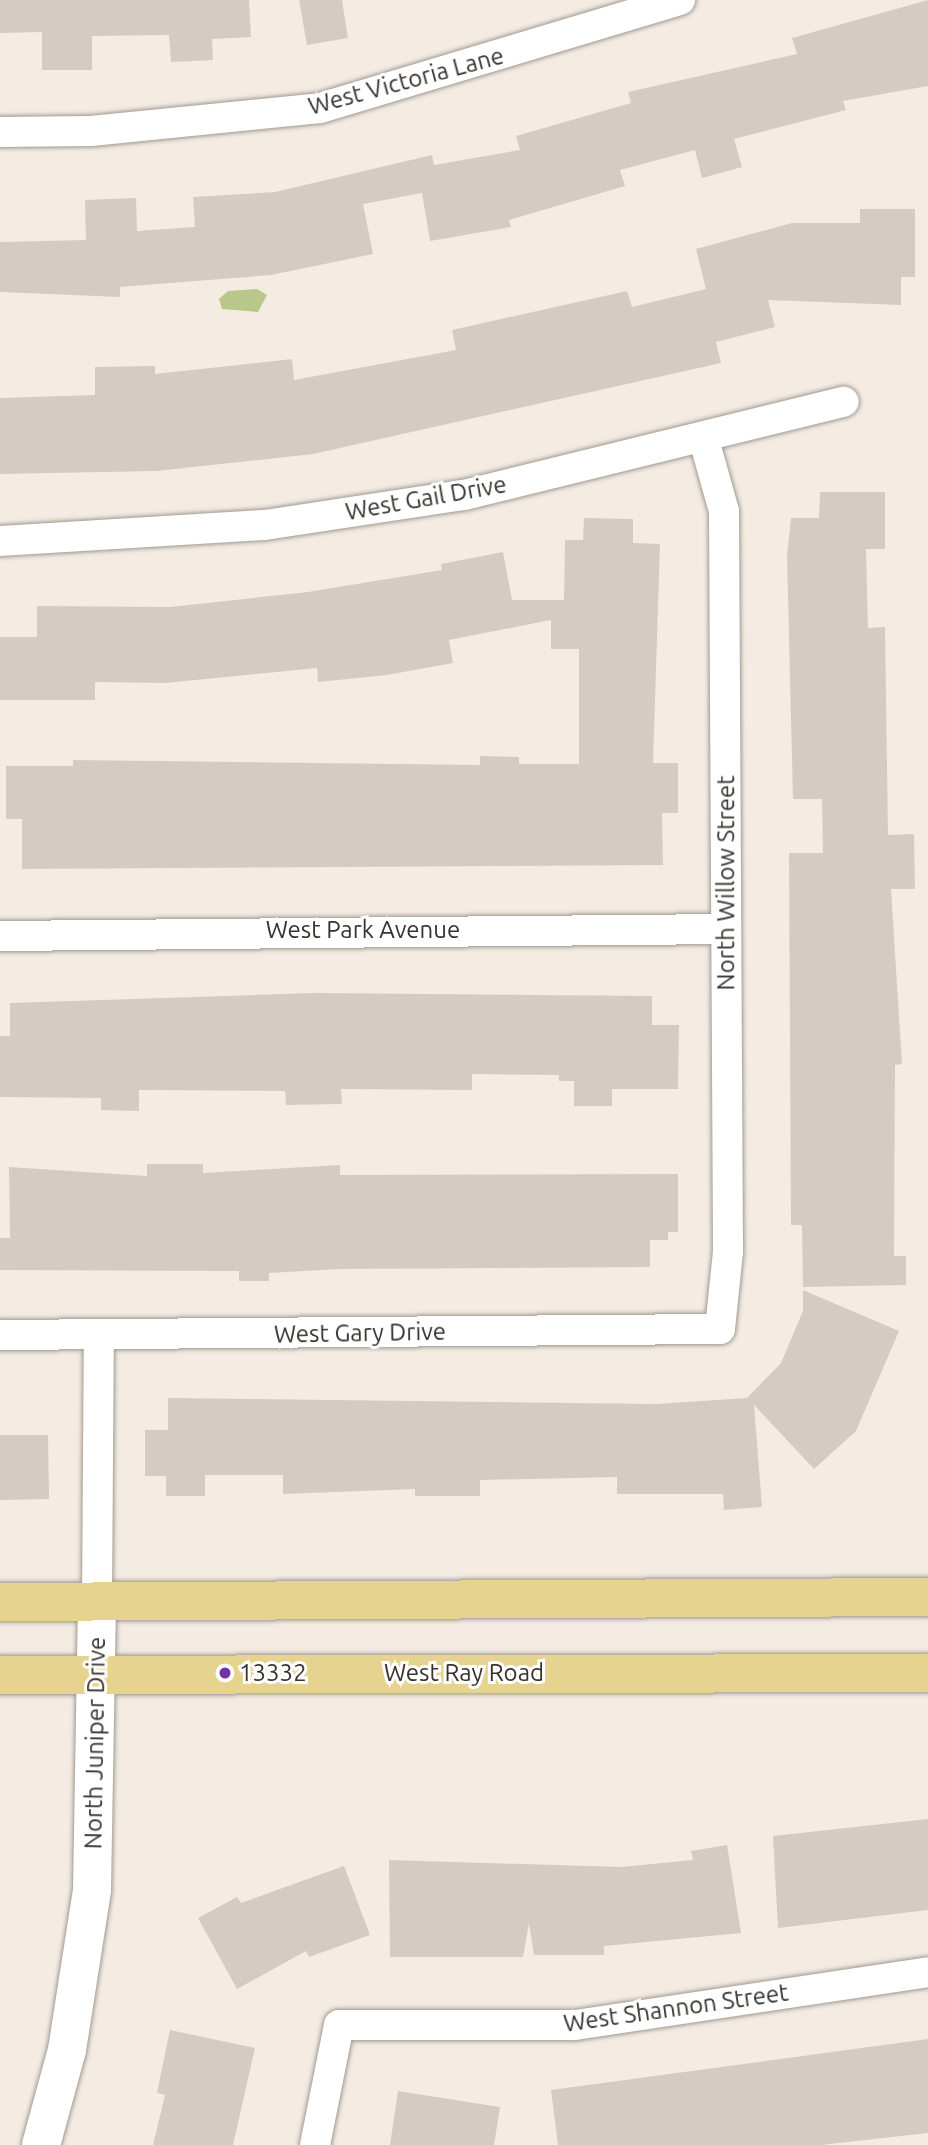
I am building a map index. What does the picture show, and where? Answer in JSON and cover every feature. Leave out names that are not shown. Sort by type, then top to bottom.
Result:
[{"type":"main road","points":[[0,1602],[928,1597]]},
{"type":"main road","name":"West Ray Road","points":[[0,1675],[927,1672]]},
{"type":"street","name":"West Victoria Lane","points":[[0,132],[91,131],[320,108],[680,0]]},
{"type":"street","name":"West Gail Drive","points":[[0,541],[265,525],[464,495],[704,440],[844,402]]},
{"type":"street","name":"North Willow Street","points":[[704,440],[724,511],[728,1251],[720,1329]]},
{"type":"street","name":"West Park Avenue","points":[[0,936],[726,929]]},
{"type":"street","name":"West Gary Drive","points":[[0,1335],[720,1329]]},
{"type":"street","name":"North Juniper Drive","points":[[41,2145],[67,2050],[92,1890],[98,1673],[99,1336]]},
{"type":"street","name":"West Shannon Street","points":[[314,2145],[339,2025],[575,2025],[928,1972]]},
{"type":"shaded area","points":[[257,289],[267,295],[258,312],[222,309],[219,299],[228,291]]},
{"type":"building","points":[[0,0],[249,0],[251,37],[212,39],[213,60],[171,62],[169,35],[92,36],[92,70],[42,70],[42,32],[0,33]]},
{"type":"building","points":[[299,0],[342,0],[348,38],[307,45]]},
{"type":"building","points":[[928,0],[928,86],[843,101],[846,110],[734,139],[742,167],[702,178],[695,150],[620,170],[625,186],[509,220],[511,227],[430,241],[422,193],[363,204],[373,254],[271,275],[120,287],[120,297],[0,292],[0,242],[86,240],[85,200],[136,198],[137,231],[195,227],[193,197],[275,192],[432,155],[434,165],[520,150],[516,136],[631,103],[628,92],[797,54],[792,38]]},
{"type":"building","points":[[860,209],[915,209],[915,277],[901,277],[901,305],[768,300],[775,327],[716,342],[721,363],[313,454],[156,471],[0,474],[0,398],[95,395],[95,367],[155,366],[155,374],[292,359],[294,380],[456,350],[452,330],[627,291],[632,307],[706,289],[696,249],[792,223],[860,223]]},
{"type":"building","points":[[820,492],[885,492],[885,549],[866,549],[868,628],[885,627],[888,835],[914,834],[915,889],[891,889],[902,1064],[895,1065],[894,1256],[906,1256],[906,1285],[803,1287],[802,1225],[791,1225],[789,853],[823,853],[822,799],[793,799],[787,556],[791,518],[819,518]]},
{"type":"building","points":[[584,518],[633,519],[633,543],[660,544],[653,763],[678,763],[678,813],[662,813],[663,865],[22,869],[22,819],[6,819],[6,766],[73,766],[73,760],[480,765],[480,756],[519,757],[519,764],[579,764],[579,649],[551,649],[551,620],[449,640],[453,663],[387,675],[318,682],[317,668],[165,683],[95,682],[95,700],[0,700],[0,637],[37,637],[37,606],[170,607],[308,592],[442,570],[441,564],[503,552],[512,600],[564,600],[565,540],[583,540]]},
{"type":"building","points":[[313,993],[652,996],[652,1025],[679,1025],[678,1089],[612,1089],[612,1106],[574,1106],[574,1081],[559,1081],[559,1075],[472,1074],[472,1090],[341,1089],[342,1104],[286,1105],[285,1091],[139,1090],[139,1111],[101,1110],[101,1098],[0,1097],[0,1036],[10,1036],[10,1003]]},
{"type":"building","points":[[147,1164],[203,1164],[203,1173],[340,1165],[340,1175],[678,1174],[678,1232],[668,1232],[668,1240],[650,1240],[650,1267],[340,1269],[269,1273],[269,1281],[239,1281],[239,1271],[0,1270],[0,1238],[10,1238],[9,1167],[147,1176]]},
{"type":"building","points":[[803,1290],[899,1331],[856,1431],[814,1469],[754,1405],[762,1507],[724,1510],[723,1494],[617,1494],[617,1477],[480,1480],[480,1496],[415,1496],[415,1489],[283,1494],[283,1475],[205,1475],[205,1496],[166,1496],[166,1476],[145,1476],[145,1430],[168,1430],[168,1398],[657,1404],[747,1398],[781,1363],[803,1311]]},
{"type":"building","points":[[0,1435],[48,1435],[49,1499],[0,1500]]},
{"type":"building","points":[[928,1819],[928,1910],[778,1928],[773,1836]]},
{"type":"building","points":[[727,1845],[741,1933],[604,1946],[604,1955],[534,1955],[529,1923],[523,1957],[390,1957],[389,1860],[621,1867],[693,1860],[691,1851]]},
{"type":"building","points":[[344,1866],[370,1935],[309,1957],[306,1951],[237,1989],[198,1918],[237,1897],[241,1903]]},
{"type":"building","points":[[170,2030],[255,2048],[233,2145],[153,2145],[165,2095],[157,2093]]},
{"type":"building","points":[[928,2039],[928,2133],[821,2145],[558,2145],[551,2090]]},
{"type":"building","points":[[398,2091],[500,2107],[494,2145],[390,2145]]},
{"type":"place","name":"13332","points":[[225,1673]]}]
